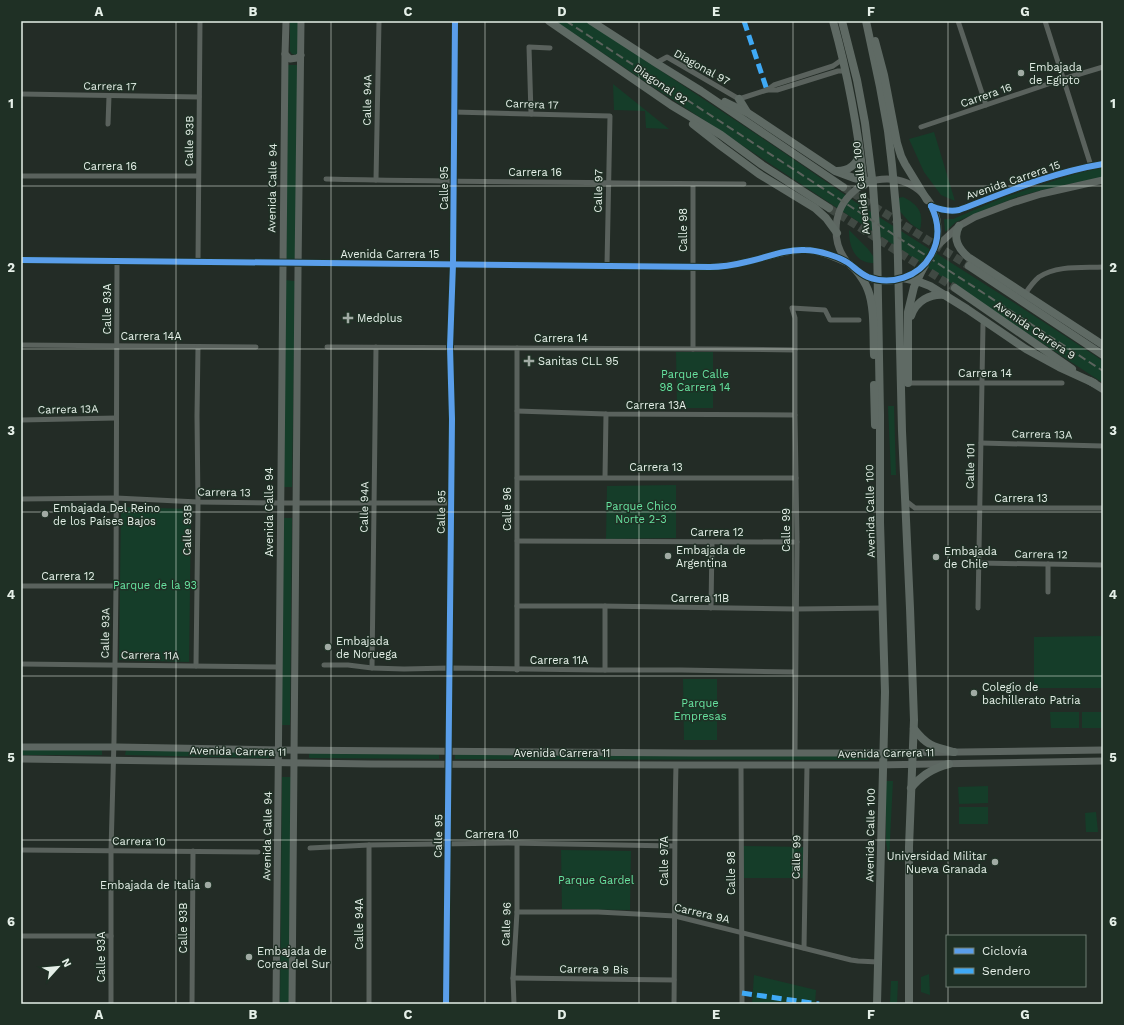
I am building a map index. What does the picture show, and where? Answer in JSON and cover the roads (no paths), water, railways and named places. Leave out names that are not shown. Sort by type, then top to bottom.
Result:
[{"type":"main road","name":"Avenida Calle 94","points":[[276,1004],[282,263],[286,21]]},
{"type":"main road","points":[[292,1004],[301,21]]},
{"type":"main road","points":[[545,21],[556,26]]},
{"type":"main road","name":"Diagonal 92","points":[[549,21],[671,105],[721,136],[762,165],[829,208]]},
{"type":"main road","name":"Diagonal 92","points":[[591,21],[701,91],[843,187]]},
{"type":"main road","points":[[833,21],[846,73],[867,182]]},
{"type":"main road","points":[[867,21],[888,131],[896,202],[898,245],[902,431],[909,506],[914,729],[909,847],[909,1004]]},
{"type":"main road","points":[[867,21],[884,75],[897,143],[901,156],[929,203],[935,215],[938,227],[934,250],[917,281],[910,303],[908,322],[908,383]]},
{"type":"main road","name":"Avenida Calle 100","points":[[843,25],[860,95],[868,144],[873,186],[878,266],[880,522],[885,692],[877,1004]]},
{"type":"main road","points":[[285,54],[287,57],[294,60],[301,56]]},
{"type":"main road","points":[[701,91],[748,113],[835,171],[867,182],[890,180],[907,184],[915,188],[929,203]]},
{"type":"main road","points":[[739,99],[748,113]]},
{"type":"main road","points":[[671,105],[721,146],[759,174],[815,208],[825,217],[837,233]]},
{"type":"main road","points":[[835,171],[847,170],[854,164],[859,156],[860,146]]},
{"type":"main road","name":"Avenida Carrera 15","points":[[929,203],[946,211],[959,210],[1023,186],[1068,172],[1103,164]]},
{"type":"main road","name":"Avenida Carrera 15","points":[[934,250],[959,226],[975,217],[1012,203],[1103,180]]},
{"type":"main road","points":[[867,182],[854,192],[845,202],[839,214],[837,233],[840,248],[844,257],[864,282],[868,290],[872,306],[874,414],[880,522]]},
{"type":"main road","points":[[959,226],[956,231],[956,241],[964,253],[1103,345]]},
{"type":"main road","name":"Avenida Carrera 15","points":[[21,260],[722,267],[776,254],[805,250],[826,254],[852,266]]},
{"type":"main road","points":[[852,266],[867,277],[889,281],[913,274],[925,264]]},
{"type":"main road","name":"Avenida Carrera 9","points":[[969,266],[1103,355]]},
{"type":"main road","points":[[903,278],[930,286],[1026,349],[1059,367],[1094,383]]},
{"type":"main road","name":"Avenida Carrera 9","points":[[955,288],[1103,389]]},
{"type":"main road","points":[[908,322],[913,309],[921,301],[933,296],[947,296]]},
{"type":"main road","points":[[914,729],[928,744],[954,752]]},
{"type":"main road","name":"Avenida Carrera 11","points":[[21,746],[449,752],[883,753],[1103,750]]},
{"type":"main road","name":"Avenida Carrera 11","points":[[21,760],[676,765],[949,764],[1103,761]]},
{"type":"main road","points":[[911,788],[924,775],[932,770],[949,764]]},
{"type":"street","name":"Calle 93B","points":[[198,262],[200,21]]},
{"type":"street","name":"Calle 94A","points":[[376,180],[379,21]]},
{"type":"street","name":"Calle 95","points":[[446,1004],[452,419],[450,347],[453,264],[455,21]]},
{"type":"street","points":[[958,21],[986,105]]},
{"type":"street","points":[[1045,21],[1091,166]]},
{"type":"street","points":[[531,114],[529,47],[550,48]]},
{"type":"street","name":"Diagonal 97","points":[[656,63],[667,57],[739,99]]},
{"type":"street","points":[[739,99],[767,90],[774,85],[833,66],[843,59]]},
{"type":"street","name":"Carrera 16","points":[[920,127],[1103,67]]},
{"type":"street","points":[[767,90],[777,90],[838,71],[843,71],[846,73]]},
{"type":"street","name":"Carrera 17","points":[[21,94],[199,97]]},
{"type":"street","points":[[108,124],[109,96]]},
{"type":"street","name":"Carrera 17","points":[[454,112],[610,116]]},
{"type":"street","name":"Calle 97","points":[[607,266],[610,116]]},
{"type":"street","name":"Carrera 16","points":[[21,176],[198,176]]},
{"type":"street","name":"Carrera 16","points":[[326,179],[454,182],[744,184]]},
{"type":"street","name":"Calle 98","points":[[693,184],[693,348]]},
{"type":"street","name":"Calle 93A","points":[[111,1004],[111,851],[114,760],[116,586],[116,261]]},
{"type":"street","points":[[1025,294],[1032,284],[1049,272],[1062,269],[1103,267]]},
{"type":"street","name":"Calle 99","points":[[795,752],[797,542],[795,318],[792,308],[825,310],[830,320],[859,320]]},
{"type":"street","name":"Calle 101","points":[[978,608],[983,324]]},
{"type":"street","name":"Carrera 14A","points":[[21,345],[256,347]]},
{"type":"street","name":"Calle 93B","points":[[196,666],[198,346]]},
{"type":"street","name":"Carrera 14","points":[[327,347],[693,348],[795,350]]},
{"type":"street","name":"Calle 94A","points":[[372,668],[376,347]]},
{"type":"street","name":"Calle 96","points":[[517,348],[518,670]]},
{"type":"street","name":"Carrera 14","points":[[908,383],[1062,383]]},
{"type":"street","name":"Carrera 13A","points":[[517,411],[606,414],[795,415]]},
{"type":"street","points":[[606,414],[606,477]]},
{"type":"street","name":"Carrera 13A","points":[[21,420],[116,418]]},
{"type":"street","name":"Carrera 13A","points":[[981,443],[1103,446]]},
{"type":"street","name":"Carrera 13","points":[[517,478],[796,478]]},
{"type":"street","name":"Carrera 13","points":[[21,498],[116,498],[198,502],[280,503],[451,503]]},
{"type":"street","name":"Carrera 13","points":[[909,506],[980,508],[1103,508]]},
{"type":"street","name":"Carrera 12","points":[[517,541],[797,542]]},
{"type":"street","points":[[711,608],[712,542]]},
{"type":"street","name":"Carrera 12","points":[[979,563],[1103,565]]},
{"type":"street","points":[[1048,564],[1048,592]]},
{"type":"street","name":"Carrera 12","points":[[21,586],[116,586]]},
{"type":"street","name":"Carrera 11B","points":[[517,606],[796,609],[883,608]]},
{"type":"street","points":[[605,606],[605,670]]},
{"type":"street","name":"Carrera 11A","points":[[21,664],[279,667]]},
{"type":"street","name":"Carrera 11A","points":[[324,665],[404,669],[450,668],[518,670],[685,670],[795,672]]},
{"type":"street","name":"Calle 97A","points":[[674,1004],[674,846],[676,765]]},
{"type":"street","name":"Calle 98","points":[[741,765],[742,1004]]},
{"type":"street","name":"Calle 99","points":[[804,948],[807,765]]},
{"type":"street","name":"Carrera 10","points":[[310,848],[369,845],[448,844],[674,846]]},
{"type":"street","name":"Calle 96","points":[[514,1004],[513,978],[517,912],[517,844]]},
{"type":"street","name":"Calle 94A","points":[[368,1004],[369,845]]},
{"type":"street","name":"Carrera 10","points":[[21,850],[258,852]]},
{"type":"street","name":"Calle 93B","points":[[192,1004],[193,851]]},
{"type":"street","name":"Carrera 9A","points":[[517,912],[598,912],[675,916],[858,961],[878,962]]},
{"type":"street","points":[[21,936],[111,936]]},
{"type":"street","name":"Carrera 9 Bis","points":[[513,978],[674,980]]},
{"type":"tunnel","points":[[843,187],[969,266]]},
{"type":"tunnel","points":[[829,208],[955,288]]},
{"type":"railway","points":[[566,21],[1103,371]]},
{"type":"place","name":"Embajada de Egipto","points":[[1021,73]]},
{"type":"place","name":"Medplus","points":[[348,318]]},
{"type":"place","name":"Sanitas CLL 95","points":[[529,361]]},
{"type":"place","name":"Embajada Del Reino de los Países Bajos","points":[[45,514]]},
{"type":"place","name":"Embajada de Argentina","points":[[668,556]]},
{"type":"place","name":"Embajada de Chile","points":[[936,557]]},
{"type":"place","name":"Embajada de Noruega","points":[[328,647]]},
{"type":"place","name":"Colegio de bachillerato Patria","points":[[974,693]]},
{"type":"place","name":"Universidad Militar Nueva Granada","points":[[995,862]]},
{"type":"place","name":"Embajada de Italia","points":[[208,885]]},
{"type":"place","name":"Embajada de Corea del Sur","points":[[249,957]]},
{"type":"park label","name":"Parque Calle 98 Carrera 14","points":[[695,380]]},
{"type":"park label","name":"Parque Chico Norte 2-3","points":[[641,512]]},
{"type":"park label","name":"Parque de la 93","points":[[155,585]]},
{"type":"park label","name":"Parque Empresas","points":[[700,709]]},
{"type":"park label","name":"Parque Gardel","points":[[596,880]]}]
